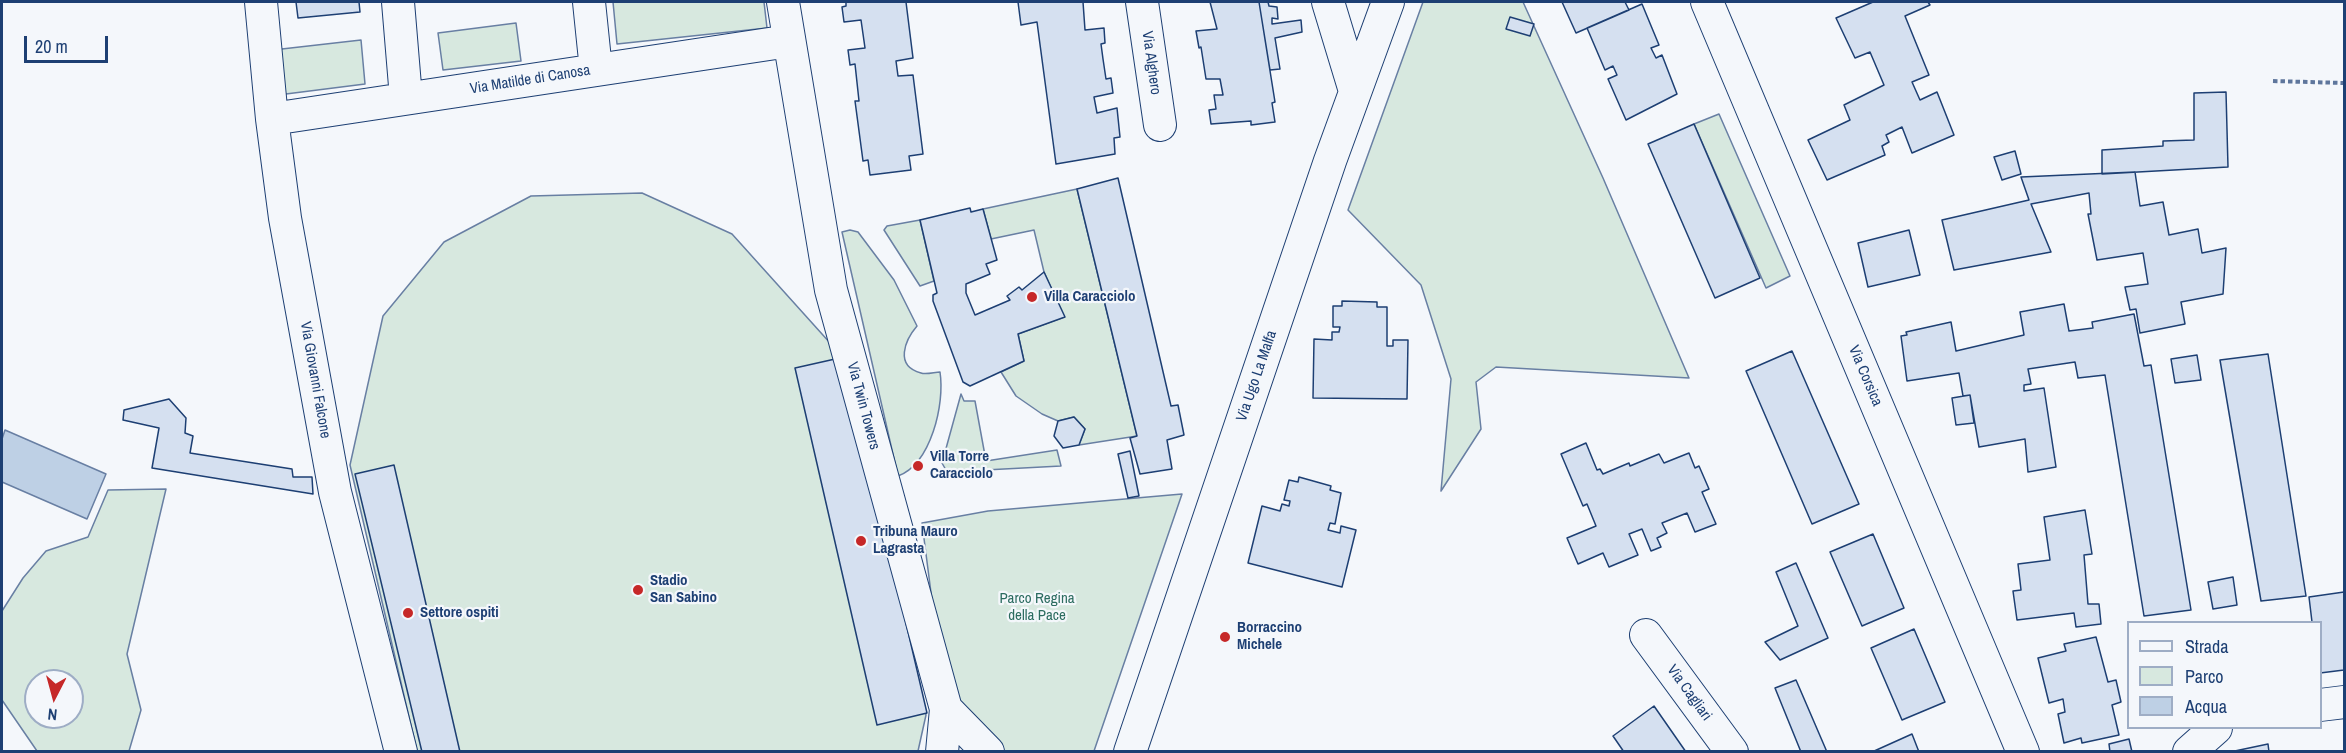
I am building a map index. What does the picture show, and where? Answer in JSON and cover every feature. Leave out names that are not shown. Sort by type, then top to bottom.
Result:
[{"type":"street","name":"Via Giovanni Falcone","points":[[261,2],[272,119],[285,218],[335,492],[401,752]]},
{"type":"street","points":[[398,2],[406,98]]},
{"type":"street","points":[[589,2],[596,70]]},
{"type":"street","name":"Via Twin Towers","points":[[783,2],[831,290],[946,709],[988,752]]},
{"type":"street","name":"Via Alghero","points":[[1142,2],[1160,125]]},
{"type":"street","points":[[1328,2],[1355,91]]},
{"type":"street","name":"Via Ugo La Malfa","points":[[1130,752],[1355,91],[1388,2]]},
{"type":"street","name":"Via Corsica","points":[[1707,2],[2023,752]]},
{"type":"street","name":"Via Matilde di Canosa","points":[[272,119],[789,41]]},
{"type":"street","name":"Via Cagliari","points":[[1646,635],[1732,752]]},
{"type":"street","points":[[2322,705],[2344,702]]},
{"type":"street","points":[[942,752],[946,709]]},
{"type":"street","points":[[2189,752],[2215,729]]},
{"type":"path","points":[[2273,81],[2344,83]]},
{"type":"green space","points":[[613,2],[764,2],[767,28],[617,44]]},
{"type":"green space","points":[[1423,2],[1523,2],[1603,178],[1689,378],[1496,367],[1476,382],[1481,429],[1441,491],[1451,379],[1421,285],[1348,210]]},
{"type":"green space","points":[[516,23],[521,61],[443,70],[438,33]]},
{"type":"green space","points":[[361,40],[365,84],[278,95],[273,50]]},
{"type":"green space","points":[[1719,114],[1790,276],[1766,288],[1694,124]]},
{"type":"green space","points":[[1077,189],[1137,436],[1079,445],[1085,429],[1074,417],[1058,421],[1042,414],[1016,396],[1001,372],[1024,361],[1018,334],[1064,317],[1044,272],[1034,230],[991,239],[983,209]]},
{"type":"green space","name":"Stadio San Sabino","points":[[642,193],[732,234],[840,354],[926,715],[918,751],[417,751],[350,465],[383,316],[444,242],[531,196]]},
{"type":"green space","points":[[920,220],[934,281],[920,286],[884,230],[887,226]]},
{"type":"green space","points":[[850,230],[858,232],[894,280],[917,326],[904,352],[907,365],[923,374],[940,372],[940,400],[933,432],[919,459],[898,476],[842,232]]},
{"type":"green space","points":[[961,394],[964,401],[975,401],[986,461],[1057,450],[1061,466],[947,472],[942,463]]},
{"type":"green space","points":[[166,489],[127,654],[141,710],[129,751],[37,751],[2,700],[2,611],[23,578],[46,551],[88,537],[108,490]]},
{"type":"green space","name":"Parco Regina della Pace","points":[[1182,494],[1094,751],[983,751],[946,709],[922,523],[988,511]]},
{"type":"water","points":[[5,430],[106,474],[87,519],[2,482],[2,439]]},
{"type":"building","points":[[296,2],[359,2],[360,12],[298,18]]},
{"type":"building","points":[[846,2],[906,2],[913,58],[896,61],[898,76],[913,75],[923,154],[909,156],[911,170],[870,175],[868,160],[863,161],[855,101],[859,101],[855,64],[850,65],[848,50],[865,48],[861,20],[844,22],[842,7],[846,6]]},
{"type":"building","points":[[1018,2],[1083,2],[1085,30],[1104,28],[1105,43],[1101,44],[1103,59],[1106,79],[1111,78],[1113,93],[1094,97],[1097,113],[1117,108],[1120,137],[1114,138],[1115,154],[1056,164],[1037,22],[1021,25]]},
{"type":"building","points":[[1210,2],[1259,2],[1275,102],[1272,103],[1275,122],[1251,125],[1251,121],[1211,124],[1209,110],[1216,109],[1214,95],[1223,95],[1220,79],[1206,79],[1196,31],[1217,29]]},
{"type":"building","points":[[1259,2],[1268,2],[1269,6],[1277,7],[1278,19],[1272,18],[1272,24],[1301,20],[1302,32],[1275,38],[1280,69],[1270,70]]},
{"type":"building","points":[[1562,2],[1625,2],[1629,10],[1576,33]]},
{"type":"building","points":[[1873,2],[1928,2],[1930,5],[1905,16],[1929,75],[1912,82],[1920,100],[1937,92],[1954,135],[1912,153],[1902,127],[1886,135],[1889,142],[1882,146],[1885,155],[1827,180],[1808,140],[1850,120],[1844,105],[1884,85],[1870,52],[1855,58],[1836,18]]},
{"type":"building","points":[[1642,4],[1659,45],[1651,48],[1656,58],[1662,55],[1677,94],[1626,120],[1608,79],[1617,75],[1613,66],[1605,70],[1587,28]]},
{"type":"building","points":[[1510,17],[1534,24],[1530,36],[1506,29]]},
{"type":"building","points":[[2226,92],[2228,167],[2102,174],[2102,150],[2163,146],[2163,141],[2194,140],[2194,93]]},
{"type":"building","points":[[1694,124],[1760,278],[1715,298],[1648,144]]},
{"type":"building","points":[[2015,151],[2021,174],[2002,180],[1994,157]]},
{"type":"building","points":[[2135,172],[2140,206],[2163,202],[2169,235],[2198,229],[2202,253],[2226,248],[2223,294],[2181,302],[2185,324],[2140,333],[2136,309],[2130,310],[2125,287],[2148,284],[2143,253],[2097,260],[2088,214],[2091,214],[2089,193],[2031,204],[2051,252],[1954,270],[1942,220],[2029,200],[2021,177]]},
{"type":"building","points":[[1118,178],[1171,406],[1178,405],[1184,435],[1167,440],[1172,469],[1140,474],[1130,438],[1137,436],[1077,189]]},
{"type":"building","name":"Villa Caracciolo","points":[[970,208],[971,212],[983,209],[997,260],[986,264],[990,274],[966,284],[966,293],[975,315],[1010,300],[1007,296],[1019,287],[1022,290],[1044,272],[1065,317],[1018,334],[1024,361],[970,386],[963,382],[933,301],[933,295],[937,293],[920,220]]},
{"type":"building","points":[[1909,230],[1920,275],[1868,287],[1858,243]]},
{"type":"building","points":[[1342,301],[1377,302],[1377,307],[1387,307],[1387,346],[1393,346],[1393,340],[1408,340],[1407,399],[1313,398],[1314,339],[1332,340],[1332,332],[1339,332],[1340,327],[1333,327],[1333,306],[1342,306]]},
{"type":"building","points":[[2064,304],[2069,331],[2093,328],[2092,322],[2134,314],[2144,366],[2151,365],[2191,610],[2144,616],[2105,375],[2078,378],[2075,362],[2028,369],[2031,384],[2024,385],[2024,391],[2044,388],[2056,467],[2028,472],[2025,439],[1979,447],[1970,395],[1963,396],[1959,373],[1907,381],[1901,336],[1907,335],[1906,332],[1951,322],[1956,351],[2024,335],[2020,312]]},
{"type":"building","points":[[1792,351],[1859,504],[1812,524],[1746,371]]},
{"type":"building","points":[[2268,354],[2306,596],[2261,601],[2220,360]]},
{"type":"building","points":[[2197,355],[2201,380],[2175,383],[2171,359]]},
{"type":"building","name":"Tribuna Mauro Lagrasta","points":[[844,357],[927,713],[877,725],[795,368]]},
{"type":"building","points":[[1970,395],[1974,423],[1956,425],[1952,398]]},
{"type":"building","points":[[169,399],[186,418],[185,433],[193,436],[190,453],[292,469],[293,477],[312,477],[313,494],[152,468],[159,428],[123,420],[124,410]]},
{"type":"building","points":[[1074,417],[1085,429],[1079,445],[1063,448],[1054,436],[1058,421]]},
{"type":"building","points":[[1586,443],[1597,470],[1600,469],[1603,474],[1659,454],[1664,463],[1689,453],[1695,468],[1699,466],[1709,489],[1702,492],[1716,524],[1695,532],[1687,513],[1662,523],[1667,533],[1657,538],[1661,547],[1651,551],[1642,529],[1629,534],[1638,555],[1609,567],[1603,553],[1578,564],[1567,538],[1596,526],[1587,504],[1583,506],[1561,454]]},
{"type":"building","points":[[1130,451],[1139,496],[1128,498],[1118,454]]},
{"type":"building","name":"Settore ospiti","points":[[394,465],[460,752],[422,752],[355,474]]},
{"type":"building","points":[[1299,477],[1331,486],[1330,490],[1341,493],[1335,524],[1330,523],[1328,530],[1340,533],[1341,526],[1356,530],[1342,587],[1248,563],[1262,506],[1280,511],[1282,504],[1289,506],[1290,501],[1284,500],[1289,480],[1298,482]]},
{"type":"building","points":[[2085,510],[2092,554],[2084,555],[2088,604],[2099,604],[2101,624],[2076,627],[2074,613],[2017,620],[2013,591],[2021,590],[2018,564],[2050,560],[2044,517]]},
{"type":"building","points":[[1873,534],[1904,608],[1862,626],[1830,552]]},
{"type":"building","points":[[1796,563],[1828,638],[1780,660],[1765,642],[1798,626],[1776,572]]},
{"type":"building","points":[[2233,577],[2237,605],[2213,609],[2208,582]]},
{"type":"building","points":[[2344,592],[2344,670],[2322,673],[2322,621],[2312,621],[2309,597]]},
{"type":"building","points":[[1914,629],[1945,702],[1902,720],[1871,648]]},
{"type":"building","points":[[2096,637],[2108,682],[2116,680],[2121,702],[2112,705],[2119,735],[2082,743],[2081,738],[2064,743],[2058,714],[2065,712],[2063,699],[2049,703],[2038,658],[2066,651],[2064,644]]},
{"type":"building","points":[[1796,680],[1827,752],[1801,752],[1775,688]]},
{"type":"building","points":[[1654,706],[1686,752],[1624,752],[1613,736]]},
{"type":"building","points":[[1912,734],[1919,752],[1872,752]]},
{"type":"building","points":[[2129,739],[2132,752],[2110,752],[2109,744]]},
{"type":"building","points":[[2268,744],[2269,752],[2230,752]]},
{"type":"place","name":"Villa Caracciolo","points":[[1032,297]]},
{"type":"place","name":"Villa Torre Caracciolo","points":[[918,466]]},
{"type":"place","name":"Tribuna Mauro Lagrasta","points":[[861,541]]},
{"type":"place","name":"Stadio San Sabino","points":[[638,590]]},
{"type":"place","name":"Settore ospiti","points":[[408,613]]},
{"type":"place","name":"Borraccino Michele","points":[[1225,637]]}]
